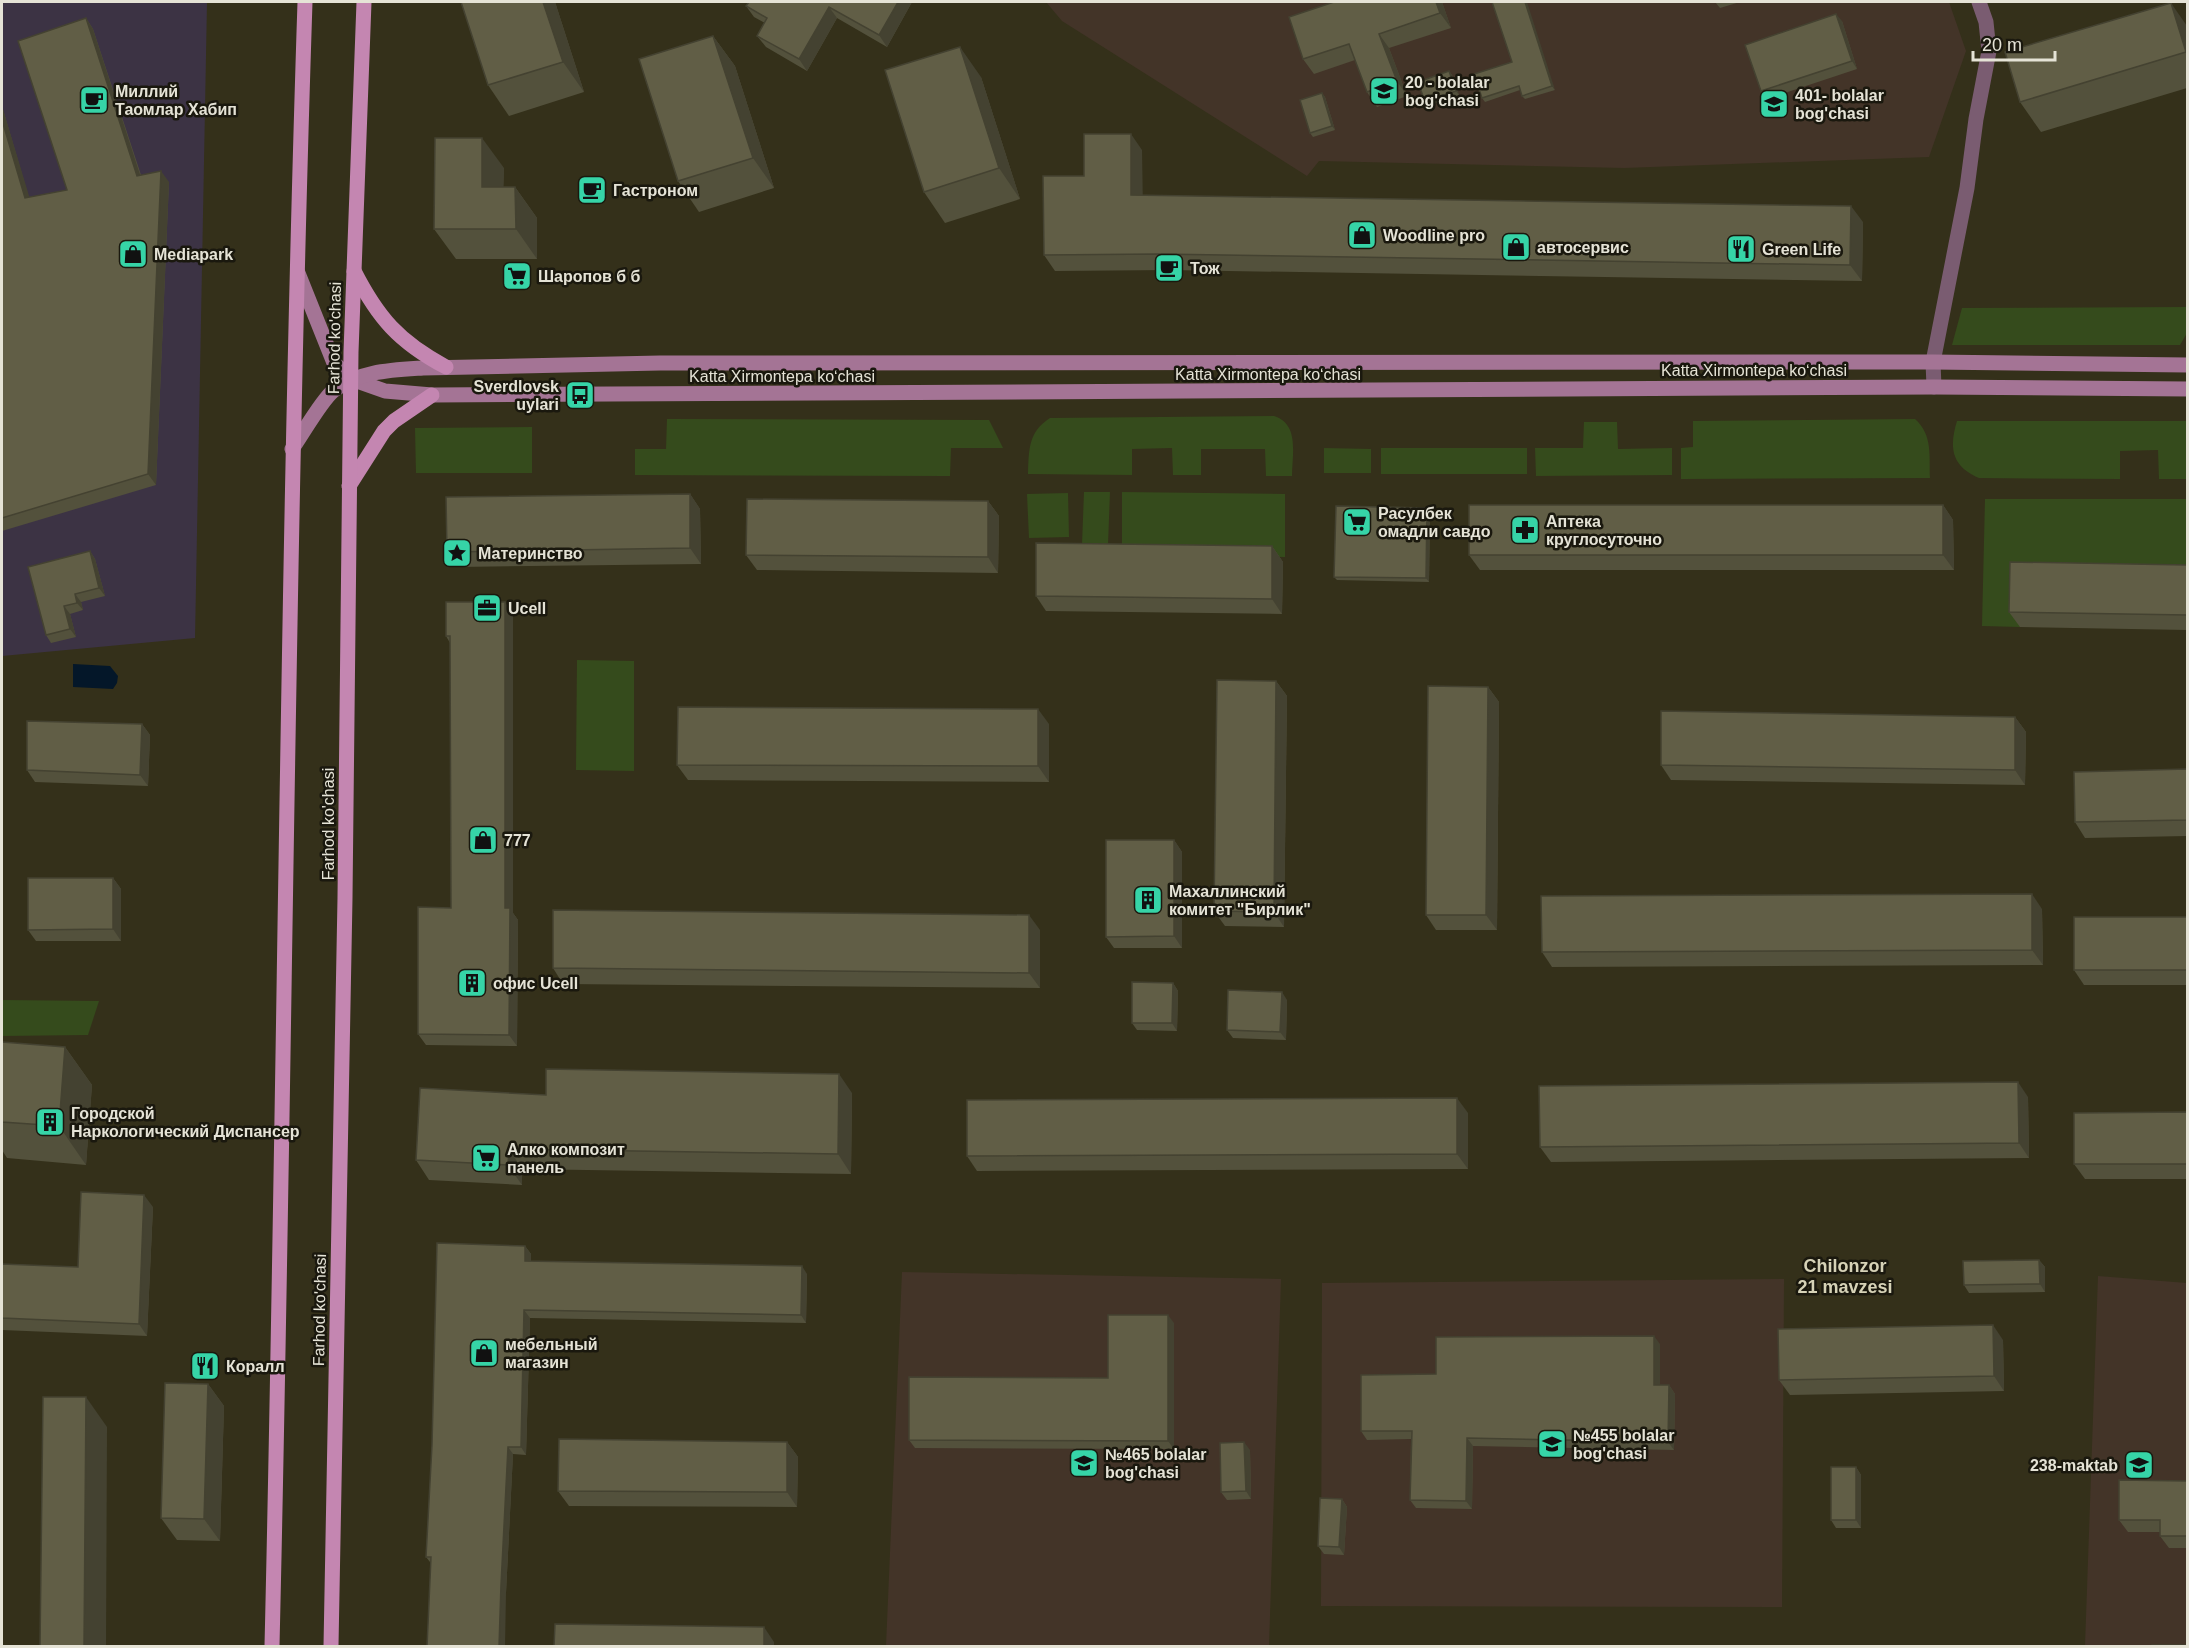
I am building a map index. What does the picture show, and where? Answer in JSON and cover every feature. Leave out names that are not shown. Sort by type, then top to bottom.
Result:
[{"type":"main road","points":[[272,1647],[279,1391],[292,449],[305,2]]},
{"type":"main road","name":"Farhod ko'chasi","points":[[331,1647],[345,898],[353,269],[364,2]]},
{"type":"main road","name":"Katta Xirmontepa koʻchasi","points":[[296,269],[334,363],[351,379],[385,391],[432,395],[1934,387],[2187,389]]},
{"type":"main road","points":[[353,269],[370,302],[396,333],[422,354],[446,367]]},
{"type":"main road","name":"Katta Xirmontepa koʻchasi","points":[[292,449],[331,393],[351,379],[386,371],[446,367],[660,363],[1933,362],[2187,365]]},
{"type":"main road","points":[[349,486],[384,431],[394,421],[432,395]]},
{"type":"street","points":[[1934,387],[1933,362],[1989,51],[1986,22],[1978,2]]},
{"type":"shaded area","points":[[2,2],[207,2],[195,638],[2,656]]},
{"type":"shaded area","points":[[1046,2],[1949,2],[1966,51],[1929,157],[1624,168],[1319,161],[1307,176],[1062,21]]},
{"type":"shaded area","name":"№465 bolalar bog'chasi","points":[[902,1272],[1281,1279],[1269,1646],[886,1646]]},
{"type":"shaded area","name":"238-maktab","points":[[2098,1276],[2187,1283],[2187,1646],[2085,1646]]},
{"type":"shaded area","name":"№455 bolalar bog'chasi","points":[[1784,1279],[1782,1607],[1321,1606],[1322,1283]]},
{"type":"green space","points":[[2187,307],[2187,333],[2180,345],[1952,345],[1962,308]]},
{"type":"green space","points":[[1274,416],[1288,426],[1291,433],[1293,441],[1292,476],[1266,476],[1265,449],[1201,449],[1201,475],[1173,475],[1172,448],[1132,449],[1132,475],[1028,474],[1031,442],[1037,429],[1050,418]]},
{"type":"green space","points":[[667,419],[989,420],[1003,448],[951,448],[950,476],[635,475],[635,449],[666,449]]},
{"type":"green space","points":[[1915,419],[1921,425],[1927,439],[1930,454],[1930,478],[1681,479],[1681,448],[1693,447],[1693,421]]},
{"type":"green space","points":[[1957,421],[2187,421],[2187,479],[2159,479],[2158,450],[2120,451],[2120,479],[1979,478],[1963,468],[1954,455],[1953,439]]},
{"type":"green space","points":[[1584,422],[1617,422],[1618,449],[1672,448],[1672,475],[1536,476],[1535,448],[1583,448]]},
{"type":"green space","points":[[532,427],[532,473],[416,473],[415,428]]},
{"type":"green space","points":[[1324,448],[1371,449],[1371,473],[1324,473]]},
{"type":"green space","points":[[1381,448],[1527,448],[1527,474],[1381,474]]},
{"type":"green space","points":[[1084,492],[1110,492],[1108,545],[1082,545]]},
{"type":"green space","points":[[1122,492],[1285,494],[1285,557],[1122,555]]},
{"type":"green space","points":[[1068,493],[1069,537],[1029,538],[1027,494]]},
{"type":"green space","points":[[1985,499],[2187,499],[2187,580],[2020,577],[2020,627],[1982,626]]},
{"type":"green space","points":[[577,660],[634,661],[634,771],[576,770]]},
{"type":"green space","points":[[2,1000],[99,1001],[88,1035],[2,1036]]},
{"type":"water","points":[[73,664],[110,666],[118,676],[117,683],[113,689],[73,687]]},
{"type":"building","points":[[461,2],[543,2],[563,62],[488,85]]},
{"type":"building","points":[[749,2],[898,2],[879,35],[829,7],[799,59],[757,36],[767,18],[746,6]]},
{"type":"building","points":[[1334,2],[1436,2],[1440,13],[1379,34],[1397,81],[1367,92],[1349,44],[1303,59],[1289,17]]},
{"type":"building","points":[[1492,2],[1525,2],[1552,86],[1522,96],[1519,86],[1482,98],[1474,74],[1512,62]]},
{"type":"building","points":[[2171,3],[2186,52],[2020,102],[2005,52]]},
{"type":"building","points":[[1836,14],[1852,61],[1761,91],[1745,45]]},
{"type":"building","points":[[86,18],[137,176],[161,171],[148,474],[2,518],[2,120],[25,198],[67,190],[18,41]]},
{"type":"building","points":[[713,36],[753,158],[678,181],[639,59]]},
{"type":"building","points":[[960,47],[999,168],[924,192],[885,70]]},
{"type":"building","points":[[1449,71],[1456,91],[1425,102],[1418,82]]},
{"type":"building","points":[[1322,93],[1332,126],[1310,133],[1300,100]]},
{"type":"building","points":[[1084,134],[1131,134],[1131,195],[1851,206],[1850,265],[1158,254],[1044,255],[1043,176],[1084,176]]},
{"type":"building","points":[[435,138],[482,138],[482,187],[515,187],[516,229],[434,229]]},
{"type":"building","points":[[690,494],[690,548],[447,552],[446,497]]},
{"type":"building","points":[[747,499],[988,501],[988,557],[746,555]]},
{"type":"building","points":[[1469,505],[1943,505],[1943,555],[1469,555]]},
{"type":"building","points":[[1336,506],[1427,508],[1426,578],[1334,577]]},
{"type":"building","points":[[1036,543],[1272,546],[1272,599],[1036,596]]},
{"type":"building","points":[[90,551],[99,588],[75,594],[77,603],[64,606],[70,629],[46,635],[28,567]]},
{"type":"building","points":[[2010,562],[2187,565],[2187,615],[2009,612]]},
{"type":"building","points":[[446,602],[505,602],[505,908],[510,908],[509,1035],[418,1034],[418,907],[451,908],[450,636],[446,636]]},
{"type":"building","points":[[1217,680],[1276,681],[1274,912],[1214,911]]},
{"type":"building","points":[[1428,686],[1488,687],[1486,915],[1426,915]]},
{"type":"building","points":[[678,707],[1038,709],[1038,766],[677,765]]},
{"type":"building","points":[[1661,711],[2015,717],[2015,770],[1661,765]]},
{"type":"building","points":[[27,721],[142,724],[140,775],[27,770]]},
{"type":"building","points":[[2187,769],[2187,820],[2075,822],[2074,772]]},
{"type":"building","name":"Махаллинский комитет \"Бирлик\"","points":[[1106,840],[1174,840],[1174,936],[1106,937]]},
{"type":"building","points":[[28,878],[113,878],[113,929],[28,930]]},
{"type":"building","points":[[2032,894],[2032,950],[1542,952],[1541,896]]},
{"type":"building","points":[[553,910],[1029,915],[1029,973],[553,968]]},
{"type":"building","points":[[2074,917],[2187,917],[2187,970],[2074,970]]},
{"type":"building","points":[[1132,982],[1173,983],[1172,1023],[1132,1023]]},
{"type":"building","points":[[1228,990],[1282,992],[1280,1032],[1227,1030]]},
{"type":"building","points":[[2,1042],[65,1047],[59,1126],[2,1122]]},
{"type":"building","points":[[546,1069],[839,1074],[838,1154],[509,1149],[508,1165],[416,1160],[420,1088],[546,1095]]},
{"type":"building","points":[[2018,1082],[2019,1143],[1540,1147],[1539,1086]]},
{"type":"building","points":[[1457,1098],[1457,1154],[967,1156],[967,1100]]},
{"type":"building","points":[[2187,1112],[2187,1164],[2074,1164],[2074,1113]]},
{"type":"building","points":[[81,1192],[144,1195],[139,1324],[2,1318],[2,1264],[78,1267]]},
{"type":"building","points":[[437,1243],[525,1246],[525,1261],[802,1266],[801,1315],[524,1310],[521,1447],[508,1447],[499,1647],[427,1647],[431,1557],[426,1557],[432,1445]]},
{"type":"building","points":[[2039,1260],[2040,1284],[1964,1285],[1963,1261]]},
{"type":"building","points":[[1108,1315],[1168,1315],[1168,1441],[909,1440],[909,1377],[1108,1378]]},
{"type":"building","points":[[1993,1325],[1994,1376],[1779,1380],[1778,1329]]},
{"type":"building","points":[[1654,1336],[1654,1385],[1669,1385],[1668,1442],[1467,1438],[1466,1501],[1410,1500],[1412,1431],[1361,1431],[1361,1375],[1436,1374],[1436,1337]]},
{"type":"building","points":[[165,1383],[208,1384],[204,1519],[161,1518]]},
{"type":"building","points":[[43,1397],[86,1397],[84,1647],[40,1647]]},
{"type":"building","points":[[559,1439],[787,1442],[787,1492],[558,1491]]},
{"type":"building","points":[[1244,1442],[1246,1491],[1221,1492],[1220,1443]]},
{"type":"building","points":[[1831,1467],[1856,1467],[1856,1520],[1831,1520]]},
{"type":"building","points":[[2119,1480],[2187,1481],[2187,1536],[2160,1536],[2160,1520],[2119,1520]]},
{"type":"building","points":[[1320,1498],[1342,1499],[1339,1547],[1318,1546]]},
{"type":"building","points":[[555,1624],[764,1627],[764,1647],[554,1647]]},
{"type":"building","points":[[2152,1645],[2187,1645],[2187,1647],[2152,1647]]},
{"type":"place","name":"20 - bolalar bog'chasi","points":[[1384,91]]},
{"type":"place","name":"Миллий Таомлар Хабип","points":[[94,100]]},
{"type":"place","name":"401- bolalar bog'chasi","points":[[1774,104]]},
{"type":"place","name":"Гастроном","points":[[592,190]]},
{"type":"place","name":"Woodline pro","points":[[1362,235]]},
{"type":"place","name":"автосервис","points":[[1516,247]]},
{"type":"place","name":"Green Life","points":[[1741,249]]},
{"type":"place","name":"Mediapark","points":[[133,254]]},
{"type":"place","name":"Тож","points":[[1169,268]]},
{"type":"place","name":"Шаропов б б","points":[[517,276]]},
{"type":"place","name":"Sverdlovsk uylari","points":[[580,395]]},
{"type":"place","name":"Расулбек омадли савдо","points":[[1357,522]]},
{"type":"place","name":"Аптека круглосуточно","points":[[1525,530]]},
{"type":"place","name":"Материнство","points":[[457,553]]},
{"type":"place","name":"Ucell","points":[[487,608]]},
{"type":"place","name":"777","points":[[483,840]]},
{"type":"place","name":"Махаллинский комитет \"Бирлик\"","points":[[1148,900]]},
{"type":"place","name":"офис Ucell","points":[[472,983]]},
{"type":"place","name":"Городской Наркологический Диспансер","points":[[50,1122]]},
{"type":"place","name":"Алко композит панель","points":[[486,1158]]},
{"type":"place","name":"мебельный магазин","points":[[484,1353]]},
{"type":"place","name":"Коралл","points":[[205,1366]]},
{"type":"place","name":"№455 bolalar bog'chasi","points":[[1552,1444]]},
{"type":"place","name":"№465 bolalar bog'chasi","points":[[1084,1463]]},
{"type":"place","name":"238-maktab","points":[[2139,1465]]},
{"type":"district","name":"Chilonzor 21 mavzesi","points":[[1845,1276]]}]
